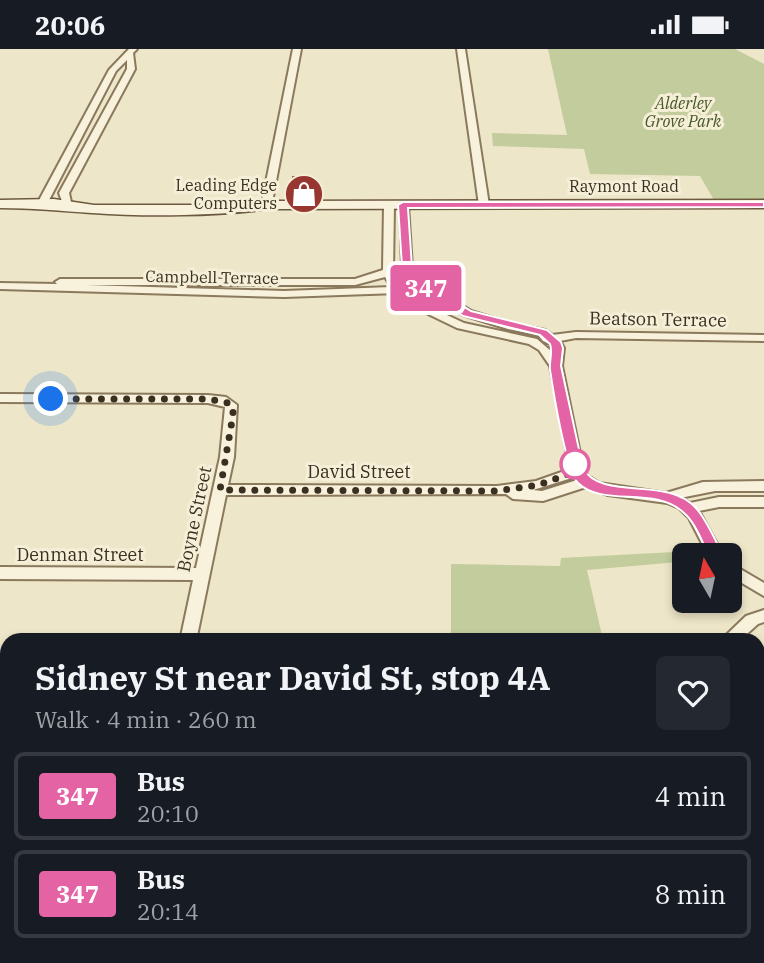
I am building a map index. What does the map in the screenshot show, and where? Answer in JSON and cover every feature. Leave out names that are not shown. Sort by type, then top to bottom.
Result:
[{"type":"main road","name":"Raymont Road","points":[[0,204],[764,204]]},
{"type":"main road","name":"Raymont Road","points":[[42,204],[86,209],[238,209],[270,205]]},
{"type":"main road","name":"Raymont Road","points":[[484,205],[550,210],[764,212]]},
{"type":"street","points":[[270,205],[268,197],[297,49]]},
{"type":"street","points":[[461,49],[484,205]]},
{"type":"street","points":[[66,202],[64,193],[131,69],[131,51]]},
{"type":"street","points":[[42,204],[113,70],[131,51]]},
{"type":"street","points":[[388,272],[389,245],[396,205]]},
{"type":"street","name":"Beatson Terrace","points":[[396,205],[406,245],[409,272],[443,300],[472,315],[544,333],[551,338]]},
{"type":"street","points":[[389,245],[406,245]]},
{"type":"street","name":"Beatson Terrace","points":[[388,272],[391,282],[400,290],[430,311],[461,326],[536,342],[576,335],[764,338]]},
{"type":"street","name":"Campbell Terrace","points":[[354,287],[388,272]]},
{"type":"street","name":"Campbell Terrace","points":[[0,286],[131,292],[354,287],[400,290]]},
{"type":"street","points":[[551,338],[558,348],[556,366],[581,477],[603,489],[668,497],[688,508],[709,543]]},
{"type":"street","points":[[536,342],[545,349],[556,366]]},
{"type":"street","name":"Boyne Street","points":[[0,398],[208,399],[222,400],[232,406],[227,457],[190,633]]},
{"type":"street","name":"David Street","points":[[220,490],[497,491],[537,496],[559,492],[581,477]]},
{"type":"street","points":[[668,497],[703,487],[764,486]]},
{"type":"street","points":[[688,508],[719,502],[764,502]]},
{"type":"street","name":"Denman Street","points":[[0,573],[201,574]]},
{"type":"street","points":[[742,576],[764,590]]},
{"type":"street","points":[[737,633],[752,620],[764,616]]},
{"type":"green space","name":"Alderley Grove Park","points":[[548,49],[735,49],[764,64],[764,199],[714,200],[700,176],[590,174],[584,149],[493,146],[492,133],[567,135]]},
{"type":"green space","points":[[672,552],[672,563],[587,570],[601,633],[451,633],[451,564],[560,566],[561,558]]},
{"type":"building","points":[[293,177],[314,178],[313,193],[290,195]]},
{"type":"bus line","name":"347","points":[[709,543],[691,510],[675,499],[643,492],[600,489],[583,480],[576,468],[556,366],[558,348],[555,342],[544,333],[512,327],[467,313],[414,279],[407,267],[403,205],[764,204]]},
{"type":"place","name":"Leading Edge Computers","points":[[304,194]]},
{"type":"route","points":[[51,399],[208,399],[228,403],[233,408],[233,415],[220,490],[497,491],[550,481],[577,471],[575,464]]}]
